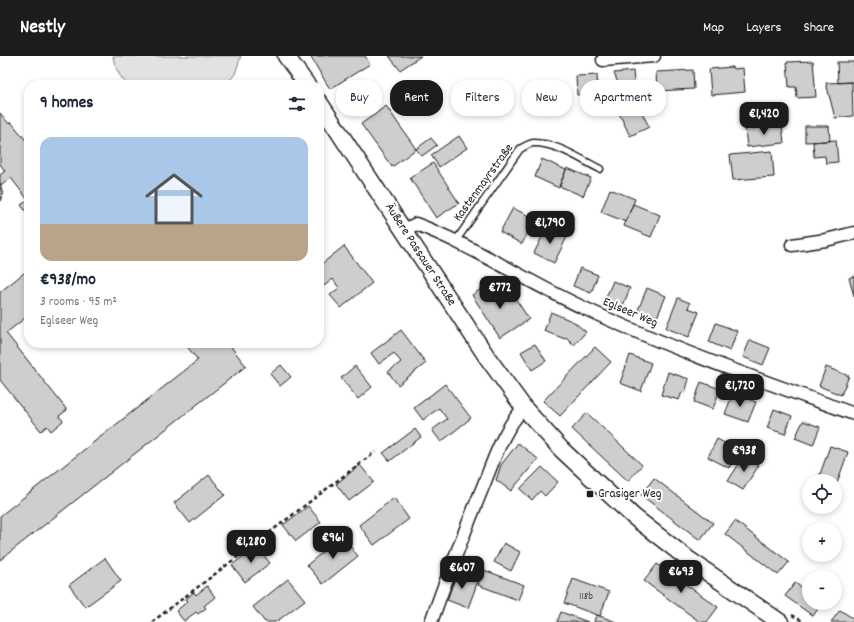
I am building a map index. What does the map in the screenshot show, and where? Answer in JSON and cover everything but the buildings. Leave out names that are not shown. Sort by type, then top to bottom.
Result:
[{"type":"main road","points":[[286,56],[303,80]]},
{"type":"main road","name":"Äußere Passauer Straße","points":[[324,110],[486,357],[524,408],[562,450],[634,517],[688,559],[786,618]]},
{"type":"street","points":[[603,60],[654,56]]},
{"type":"street","name":"Eglseer Weg","points":[[404,230],[416,224],[439,232],[455,242],[586,309],[692,354],[854,414]]},
{"type":"street","points":[[792,245],[826,240],[854,233]]},
{"type":"street","points":[[431,622],[456,553],[497,452],[515,417],[524,408]]},
{"type":"lane","name":"Kastenmayrstraße","points":[[455,242],[520,149],[532,143],[546,145],[566,152],[600,169]]},
{"type":"path","points":[[152,622],[375,452]]},
{"type":"path","points":[[786,618],[804,622]]},
{"type":"shaded area","points":[[113,56],[241,56],[235,74],[230,80],[123,80],[115,64]]},
{"type":"place","name":"Grasiger Weg","points":[[590,494]]}]
